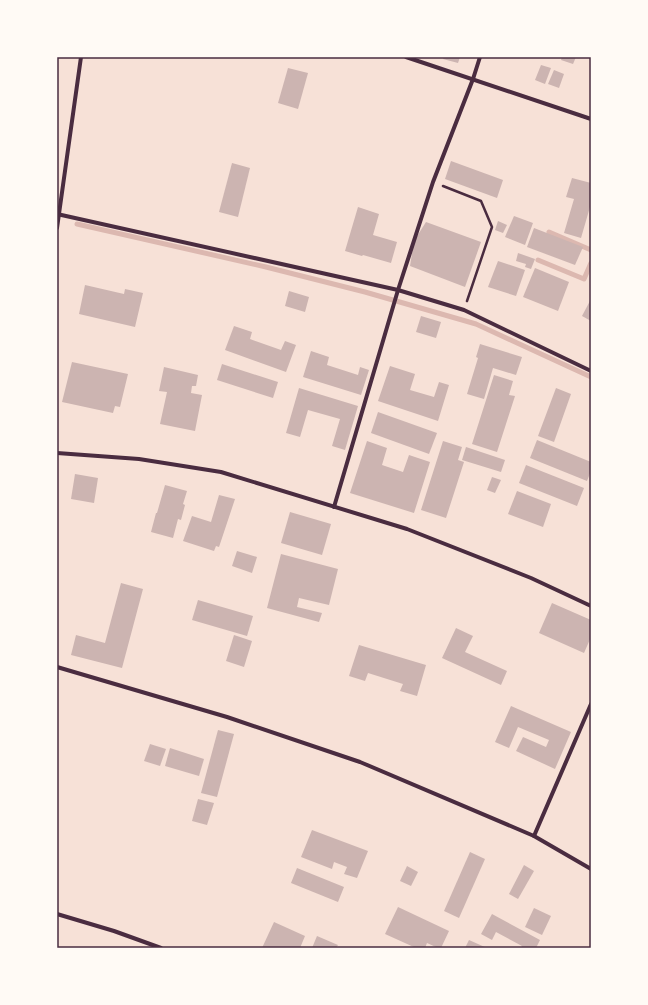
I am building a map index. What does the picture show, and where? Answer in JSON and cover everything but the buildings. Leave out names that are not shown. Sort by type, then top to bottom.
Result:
[{"type":"street","points":[[57,228],[81,57]]},
{"type":"street","points":[[406,57],[591,120]]},
{"type":"street","points":[[334,507],[398,290],[433,182],[480,57]]},
{"type":"street","points":[[58,215],[398,290],[464,310],[591,371]]},
{"type":"street","points":[[57,453],[140,459],[221,472],[407,529],[531,578],[591,606]]},
{"type":"street","points":[[57,667],[227,717],[360,762],[534,836],[591,869]]},
{"type":"street","points":[[534,836],[591,704]]},
{"type":"street","points":[[57,914],[114,931],[161,948]]},
{"type":"path","points":[[433,182],[482,201],[492,227],[464,310]]},
{"type":"waterway","points":[[77,224],[266,267],[365,292],[476,324],[591,377]]},
{"type":"waterway","points":[[549,232],[591,250]]},
{"type":"waterway","points":[[538,260],[584,279],[591,263]]}]
